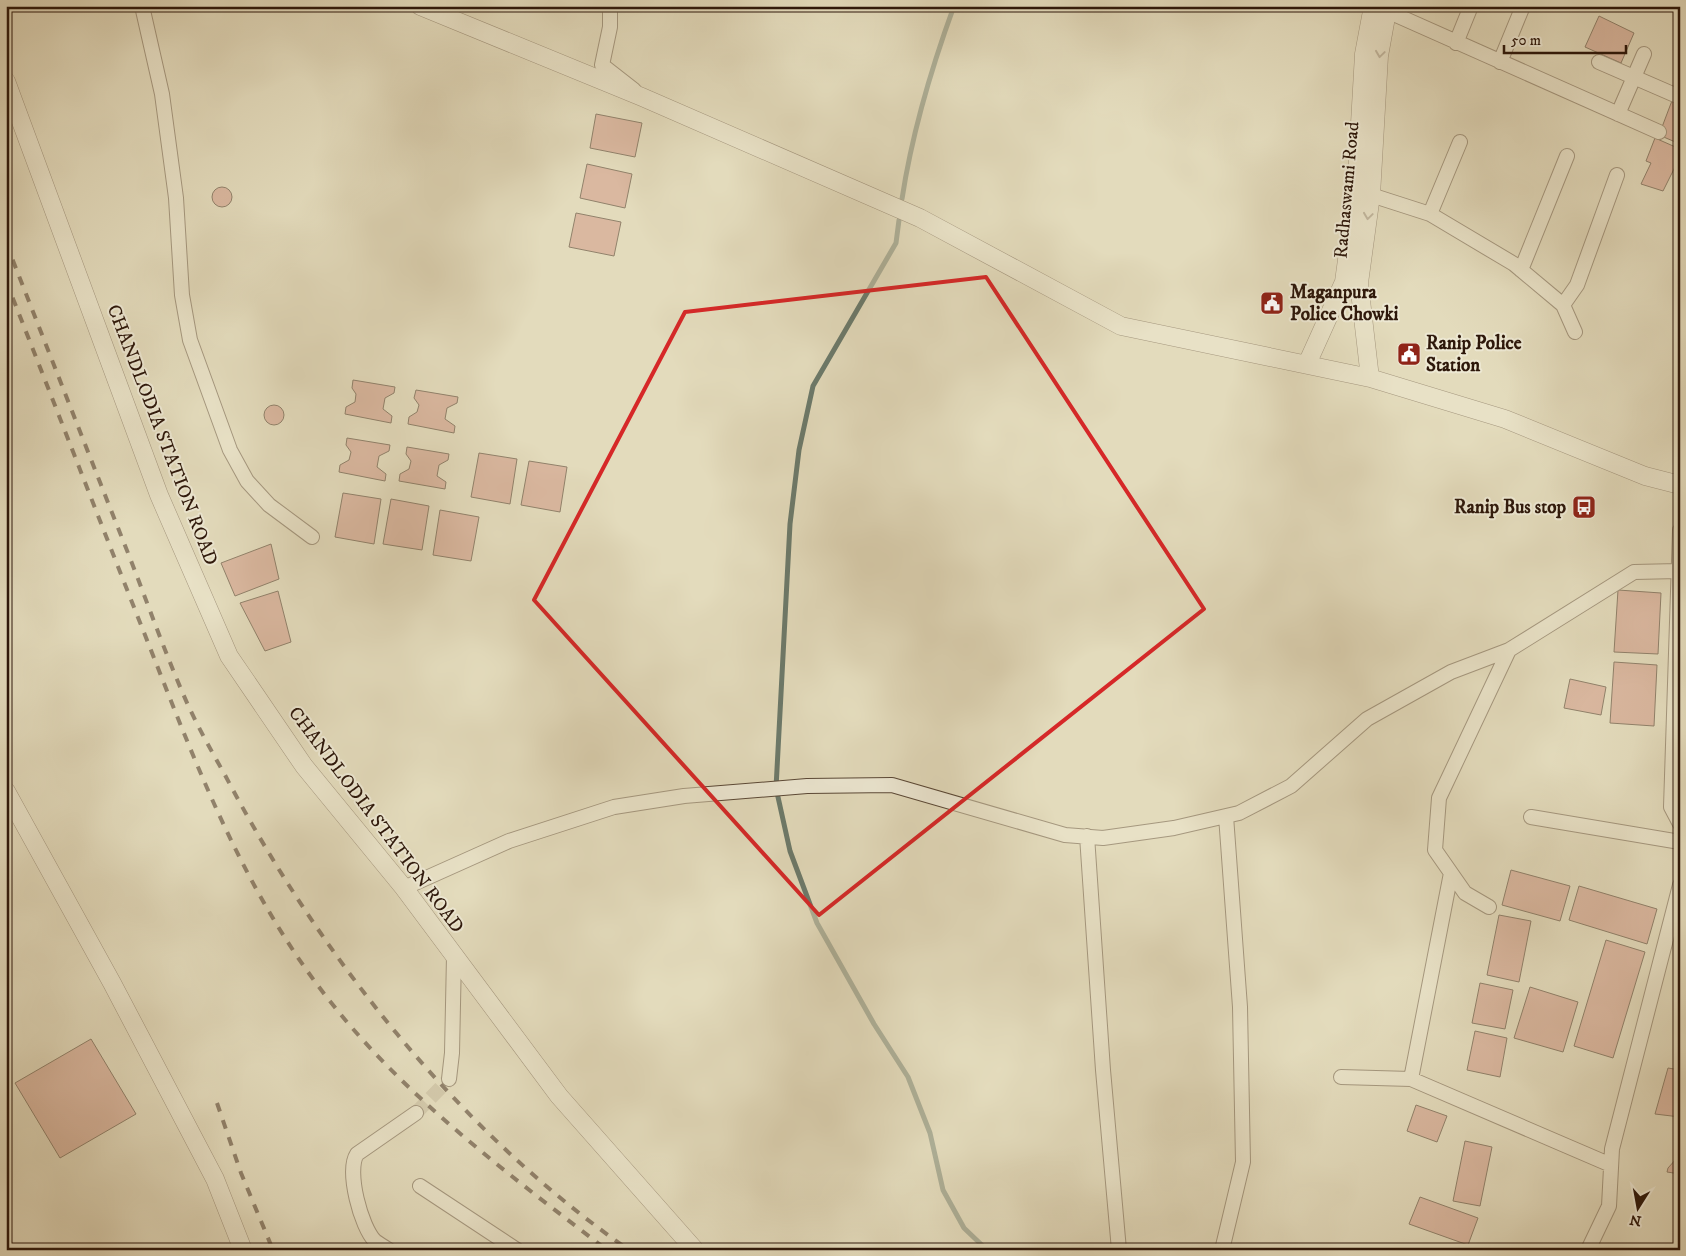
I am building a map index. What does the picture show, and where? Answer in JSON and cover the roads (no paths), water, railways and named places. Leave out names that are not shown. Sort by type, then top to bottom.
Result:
[{"type":"street","points":[[142,6],[162,94],[176,198],[182,295],[190,340],[230,450],[247,481],[269,505],[312,537]]},
{"type":"street","points":[[420,6],[642,97],[920,218],[1120,326],[1370,378],[1505,418],[1644,476],[1680,485]]},
{"type":"street","points":[[610,6],[610,27],[602,65],[642,97]]},
{"type":"street","points":[[1456,43],[1471,6]]},
{"type":"street","points":[[1500,62],[1523,6]]},
{"type":"street","points":[[1383,8],[1456,43],[1659,132]]},
{"type":"street","name":"Radhaswami Road","points":[[1370,378],[1359,284],[1371,195],[1383,8]]},
{"type":"street","name":"Radhaswami Road","points":[[1307,364],[1344,282],[1356,193],[1364,54],[1383,8]]},
{"type":"street","points":[[1618,114],[1644,54]]},
{"type":"street","points":[[1599,62],[1675,95]]},
{"type":"street","name":"CHANDLODIA STATION ROAD","points":[[6,81],[159,495],[229,656],[304,766],[404,888],[559,1096],[696,1250]]},
{"type":"street","points":[[1430,214],[1460,142]]},
{"type":"street","points":[[1521,270],[1568,156]]},
{"type":"street","points":[[1563,305],[1577,285],[1617,175]]},
{"type":"street","points":[[1371,195],[1430,214],[1521,270],[1563,305],[1575,332]]},
{"type":"street","points":[[1680,530],[1670,807],[1680,824]]},
{"type":"street","points":[[404,888],[509,841],[614,807],[684,796],[807,786],[892,785],[1065,835],[1102,838],[1174,828],[1239,813],[1291,786],[1367,719],[1452,672],[1509,650],[1634,572],[1678,571]]},
{"type":"street","points":[[1489,907],[1465,893],[1435,850],[1439,798],[1509,650]]},
{"type":"street","points":[[6,791],[112,983],[214,1178],[243,1250]]},
{"type":"street","points":[[1222,1250],[1243,1162],[1240,1007],[1226,816]]},
{"type":"street","points":[[1531,817],[1680,842]]},
{"type":"street","points":[[1088,836],[1103,1070],[1119,1250]]},
{"type":"street","points":[[1411,1079],[1451,874]]},
{"type":"street","points":[[1588,1250],[1608,1206],[1612,1149],[1680,885]]},
{"type":"street","points":[[449,1079],[452,1053],[454,956]]},
{"type":"street","points":[[1341,1077],[1411,1079],[1611,1165]]},
{"type":"street","points":[[389,1250],[374,1240],[361,1216],[354,1186],[353,1160],[357,1154],[416,1113]]},
{"type":"street","points":[[420,1186],[517,1250]]},
{"type":"waterway","points":[[902,199],[923,101],[954,6]]},
{"type":"waterway","points":[[899,220],[896,243],[813,386],[799,450],[790,524],[776,788],[790,851],[817,923],[874,1024],[908,1077],[930,1133],[943,1190],[964,1228],[987,1250]]},
{"type":"tunnel","points":[[416,1113],[449,1079]]},
{"type":"railway","points":[[6,243],[188,705],[263,843],[304,909],[350,974],[399,1036],[452,1096],[508,1151],[567,1203],[629,1250]]},
{"type":"railway","points":[[6,281],[201,775],[245,869],[270,914],[298,958],[329,1000],[391,1070],[460,1133],[607,1250]]},
{"type":"railway","points":[[217,1103],[241,1173],[273,1250]]},
{"type":"place","name":"Maganpura Police Chowki","points":[[1272,303]]},
{"type":"place","name":"Ranip Police Station","points":[[1409,354]]},
{"type":"place","name":"Ranip Bus stop","points":[[1584,507]]}]
